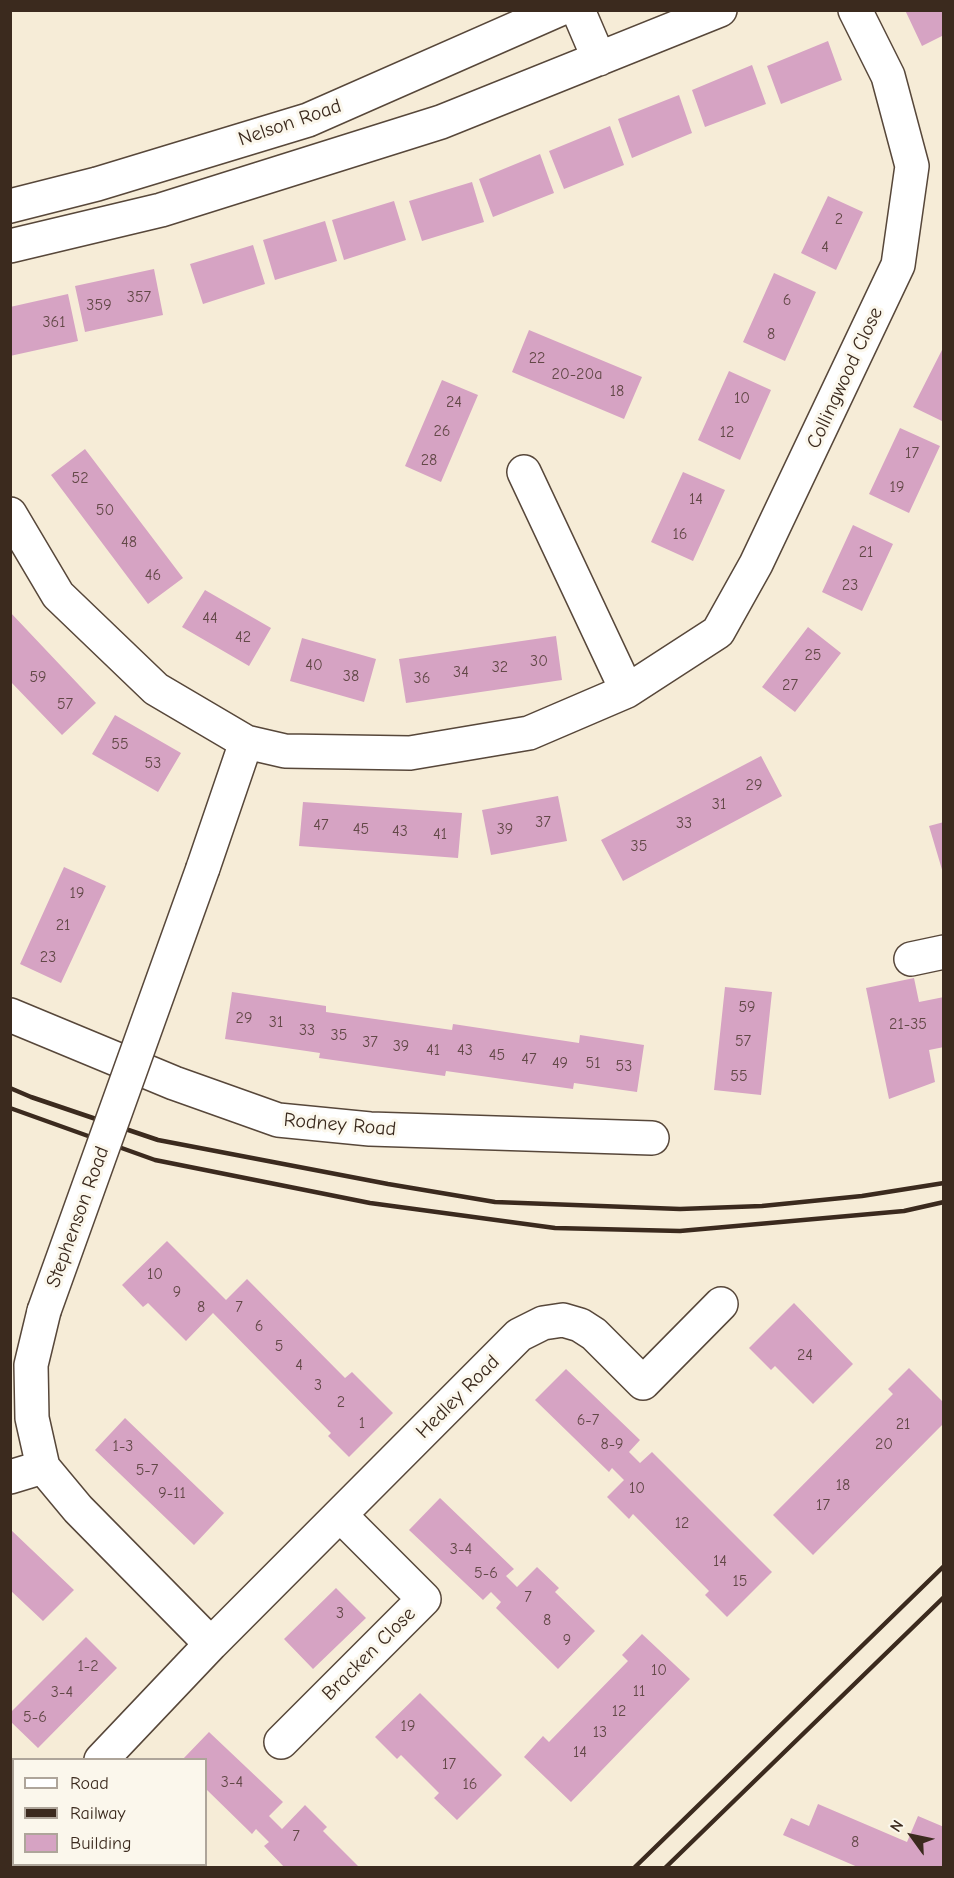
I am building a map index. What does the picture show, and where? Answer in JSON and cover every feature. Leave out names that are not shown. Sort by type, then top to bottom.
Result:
[{"type":"street","name":"Nelson Road","points":[[10,206],[97,184],[308,120],[558,10]]},
{"type":"street","points":[[578,10],[599,59]]},
{"type":"street","points":[[10,246],[161,210],[441,122],[720,10]]},
{"type":"street","name":"Collingwood Close","points":[[10,514],[58,595],[156,689],[246,742],[285,751],[410,753],[529,733],[627,691],[718,632],[756,564],[898,265],[912,166],[888,76],[855,10]]},
{"type":"street","points":[[524,472],[627,691]]},
{"type":"street","name":"Stephenson Road","points":[[211,1644],[78,1509],[43,1467],[21,1362],[36,1340],[44,1311],[246,742]]},
{"type":"street","points":[[911,959],[944,952]]},
{"type":"street","name":"Rodney Road","points":[[10,1015],[174,1083],[278,1120],[370,1129],[652,1138]]},
{"type":"street","name":"Hedley Road","points":[[106,1758],[211,1644],[519,1335],[543,1323],[563,1320],[580,1325],[594,1334],[643,1383],[721,1304]]},
{"type":"street","points":[[10,1478],[43,1467]]},
{"type":"street","name":"Bracken Close","points":[[281,1742],[424,1599],[340,1515]]},
{"type":"building","points":[[905,10],[944,10],[944,35],[922,46]]},
{"type":"building","points":[[828,41],[842,80],[781,104],[767,66]]},
{"type":"building","points":[[752,65],[766,104],[705,127],[692,90]]},
{"type":"building","points":[[679,95],[692,133],[632,158],[618,119]]},
{"type":"building","points":[[610,126],[624,165],[564,189],[549,151]]},
{"type":"building","points":[[540,154],[554,193],[493,217],[479,179]]},
{"type":"building","points":[[472,182],[484,222],[422,241],[409,201]]},
{"type":"building","points":[[828,196],[863,212],[836,270],[801,253]]},
{"type":"building","points":[[394,201],[406,240],[344,260],[332,220]]},
{"type":"building","points":[[325,221],[337,261],[275,280],[263,240]]},
{"type":"building","points":[[253,245],[265,284],[203,304],[190,264]]},
{"type":"building","points":[[154,269],[163,315],[85,332],[75,286]]},
{"type":"building","points":[[774,273],[816,292],[785,361],[743,342]]},
{"type":"building","points":[[68,294],[78,341],[10,356],[10,307]]},
{"type":"building","points":[[529,330],[642,377],[624,419],[512,372]]},
{"type":"building","points":[[944,346],[944,422],[913,407]]},
{"type":"building","points":[[729,371],[771,390],[740,460],[698,440]]},
{"type":"building","points":[[442,380],[478,395],[441,482],[405,466]]},
{"type":"building","points":[[900,428],[940,446],[909,513],[869,494]]},
{"type":"building","points":[[85,449],[183,578],[148,604],[51,475]]},
{"type":"building","points":[[683,472],[725,490],[693,561],[651,542]]},
{"type":"building","points":[[853,525],[893,544],[862,611],[822,592]]},
{"type":"building","points":[[205,590],[271,628],[249,666],[182,627]]},
{"type":"building","points":[[10,612],[96,703],[62,735],[10,681]]},
{"type":"building","points":[[808,627],[841,653],[795,712],[762,687]]},
{"type":"building","points":[[556,636],[562,680],[406,703],[399,659]]},
{"type":"building","points":[[302,638],[376,659],[364,702],[290,681]]},
{"type":"building","points":[[115,715],[181,753],[158,792],[92,754]]},
{"type":"building","points":[[761,756],[782,796],[623,881],[601,840]]},
{"type":"building","points":[[558,796],[567,841],[491,855],[482,810]]},
{"type":"building","points":[[303,802],[462,813],[458,858],[299,846]]},
{"type":"building","points":[[944,822],[944,873],[943,873],[929,826]]},
{"type":"building","points":[[64,867],[106,886],[61,983],[20,964]]},
{"type":"building","points":[[914,978],[919,1002],[944,997],[944,1047],[929,1050],[935,1082],[889,1099],[866,988]]},
{"type":"building","points":[[725,987],[772,992],[761,1095],[714,1090]]},
{"type":"building","points":[[232,992],[326,1006],[326,1012],[452,1030],[453,1024],[579,1043],[580,1035],[644,1045],[637,1092],[574,1083],[573,1089],[446,1071],[445,1076],[319,1058],[320,1053],[225,1039]]},
{"type":"building","points":[[167,1241],[226,1300],[247,1279],[345,1378],[352,1372],[393,1413],[349,1457],[328,1436],[331,1433],[213,1313],[186,1341],[148,1303],[143,1307],[122,1285]]},
{"type":"building","points":[[794,1303],[853,1364],[813,1404],[775,1366],[771,1370],[749,1348]]},
{"type":"building","points":[[909,1368],[944,1403],[944,1423],[813,1555],[773,1515],[893,1394],[888,1389]]},
{"type":"building","points":[[566,1369],[640,1440],[629,1452],[640,1463],[652,1452],[772,1572],[727,1617],[705,1595],[709,1591],[633,1514],[629,1519],[607,1497],[624,1480],[612,1468],[609,1472],[535,1400]]},
{"type":"building","points":[[125,1418],[224,1513],[194,1545],[95,1450]]},
{"type":"building","points":[[440,1498],[514,1569],[506,1576],[517,1587],[537,1567],[559,1588],[555,1592],[595,1631],[558,1669],[496,1608],[501,1602],[491,1592],[483,1600],[409,1530]]},
{"type":"building","points":[[10,1529],[74,1590],[43,1621],[10,1590]]},
{"type":"building","points":[[336,1588],[366,1618],[313,1669],[284,1639]]},
{"type":"building","points":[[642,1634],[690,1679],[571,1802],[524,1757],[543,1736],[549,1742],[628,1661],[622,1655]]},
{"type":"building","points":[[86,1637],[117,1668],[38,1748],[10,1721],[10,1713]]},
{"type":"building","points":[[420,1693],[502,1775],[457,1820],[434,1798],[439,1793],[401,1755],[397,1759],[375,1737]]},
{"type":"building","points":[[209,1732],[283,1802],[269,1816],[282,1829],[305,1805],[327,1827],[323,1831],[360,1868],[285,1868],[264,1846],[269,1842],[256,1829],[252,1834],[207,1790],[207,1758],[184,1758]]},
{"type":"building","points":[[818,1804],[907,1842],[918,1816],[944,1827],[944,1868],[860,1868],[783,1835],[791,1818],[809,1826]]},
{"type":"building","points":[[64,1866],[126,1866],[124,1868],[63,1868]]},
{"type":"railway","points":[[10,1088],[158,1140],[495,1202],[680,1209],[762,1206],[862,1196],[944,1183]]},
{"type":"railway","points":[[10,1108],[155,1160],[370,1203],[555,1228],[680,1231],[904,1211],[944,1202]]},
{"type":"railway","points":[[634,1868],[944,1566]]},
{"type":"railway","points":[[665,1868],[944,1597]]}]
